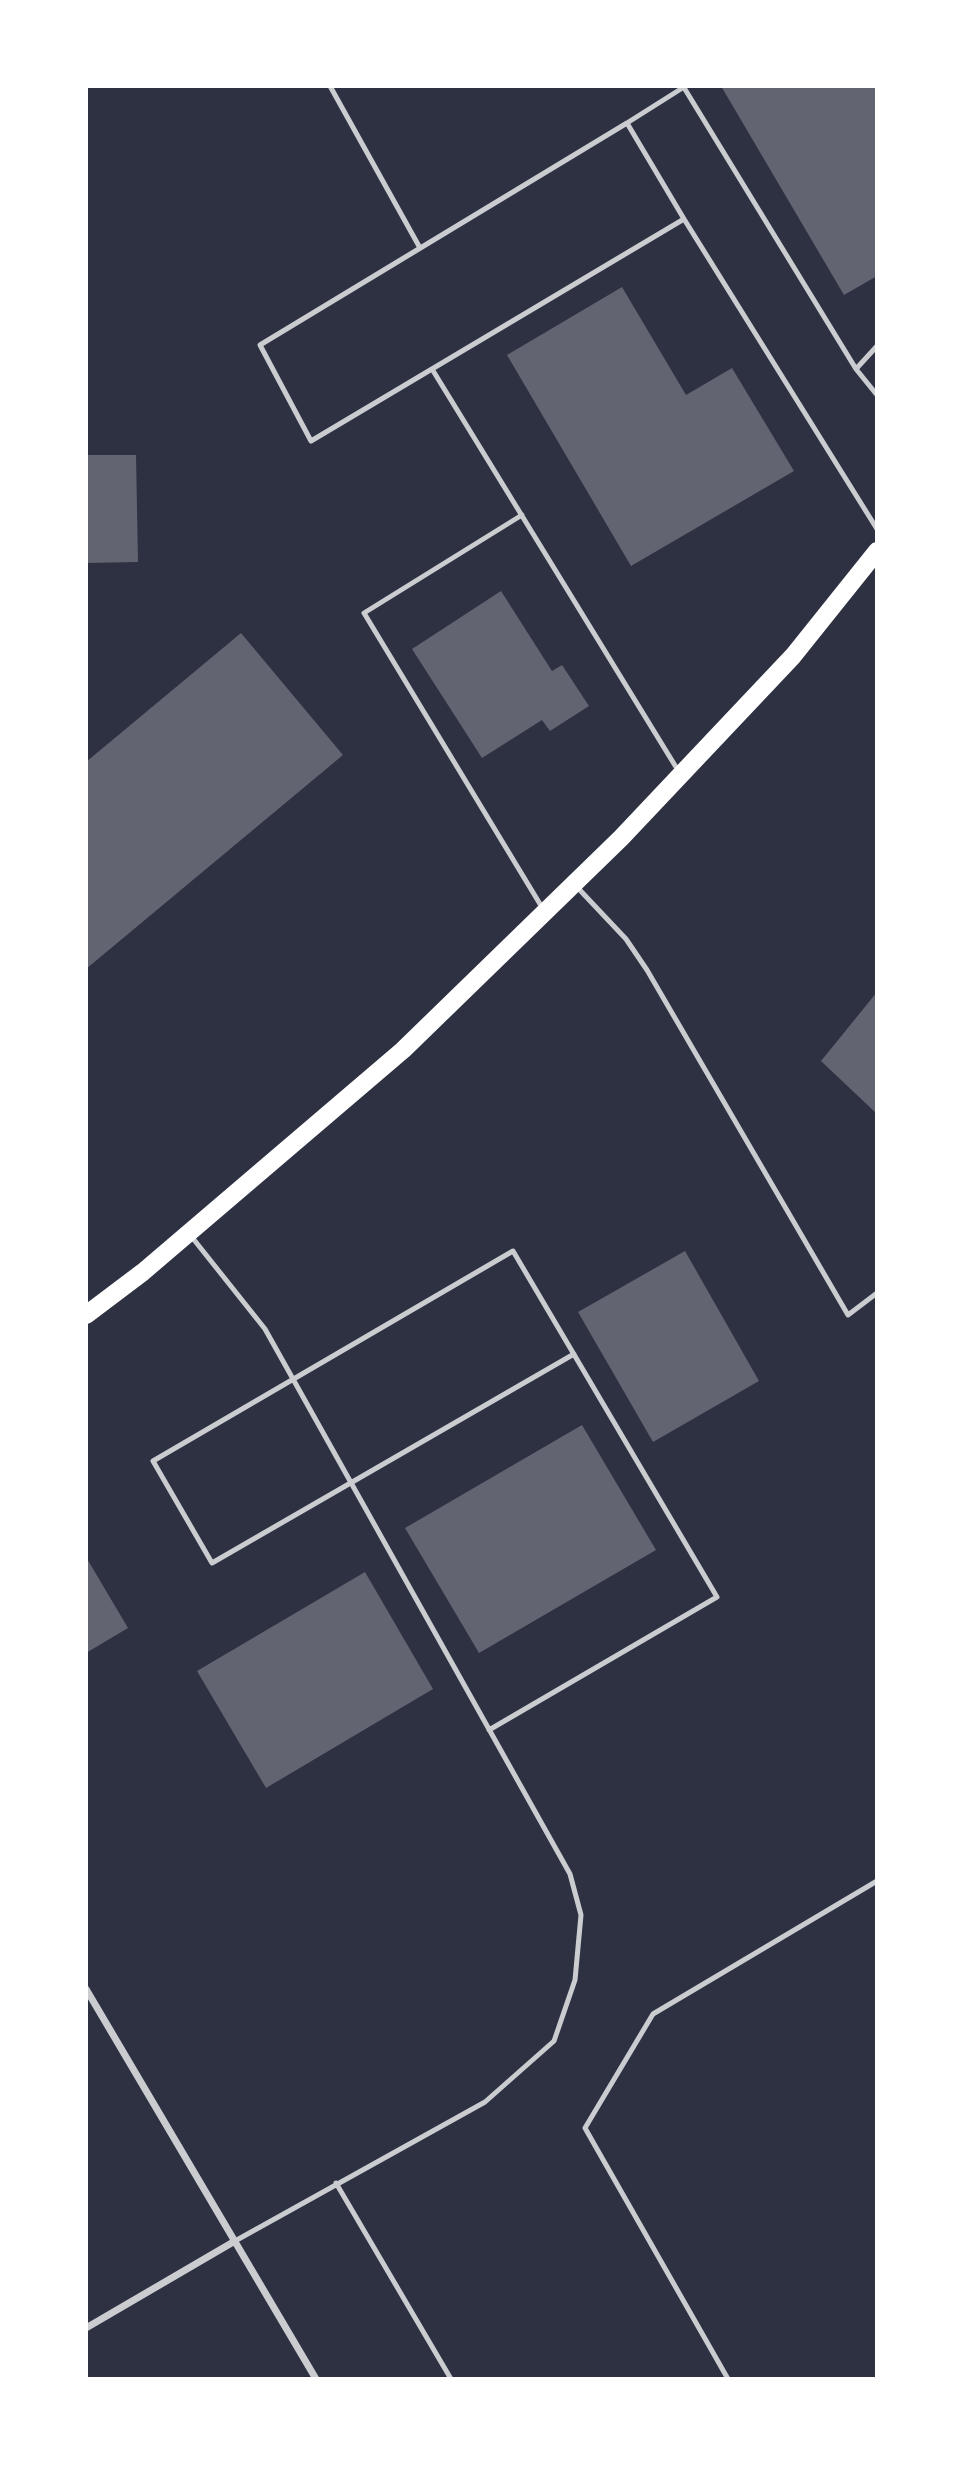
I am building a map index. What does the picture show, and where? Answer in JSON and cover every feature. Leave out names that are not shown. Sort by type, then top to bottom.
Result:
[{"type":"main road","points":[[86,1315],[143,1272],[403,1050],[574,884],[681,775],[793,656],[877,551]]},
{"type":"street","points":[[86,1989],[316,2379]]},
{"type":"street","points":[[86,2328],[235,2241]]},
{"type":"lane","points":[[330,86],[421,248]]},
{"type":"lane","points":[[684,219],[311,441],[260,345],[627,123],[683,86],[856,369],[877,395]]},
{"type":"lane","points":[[627,123],[877,529]]},
{"type":"lane","points":[[856,369],[877,346]]},
{"type":"lane","points":[[432,369],[681,775]]},
{"type":"lane","points":[[522,515],[363,614],[545,912]]},
{"type":"lane","points":[[574,884],[626,939],[647,970],[848,1315],[877,1293]]},
{"type":"lane","points":[[189,1233],[265,1329],[293,1377],[570,1874],[581,1915],[575,1979],[554,2041],[485,2102],[235,2241]]},
{"type":"lane","points":[[489,1730],[717,1597],[513,1251],[153,1461],[212,1563],[573,1354]]},
{"type":"lane","points":[[727,2379],[585,2128],[653,2014],[877,1881]]},
{"type":"lane","points":[[336,2183],[452,2379]]},
{"type":"building","points":[[721,86],[877,86],[877,276],[844,295]]},
{"type":"building","points":[[622,287],[686,395],[732,368],[794,471],[631,566],[507,355]]},
{"type":"building","points":[[86,455],[136,455],[138,562],[86,563]]},
{"type":"building","points":[[501,591],[552,671],[562,665],[589,706],[550,731],[542,720],[482,758],[412,649]]},
{"type":"building","points":[[241,633],[343,755],[86,969],[86,762]]},
{"type":"building","points":[[877,992],[877,1114],[821,1061]]},
{"type":"building","points":[[685,1251],[759,1381],[653,1442],[578,1312]]},
{"type":"building","points":[[582,1425],[656,1550],[479,1653],[405,1528]]},
{"type":"building","points":[[86,1557],[128,1628],[86,1653]]},
{"type":"building","points":[[365,1572],[433,1689],[266,1788],[197,1671]]}]
